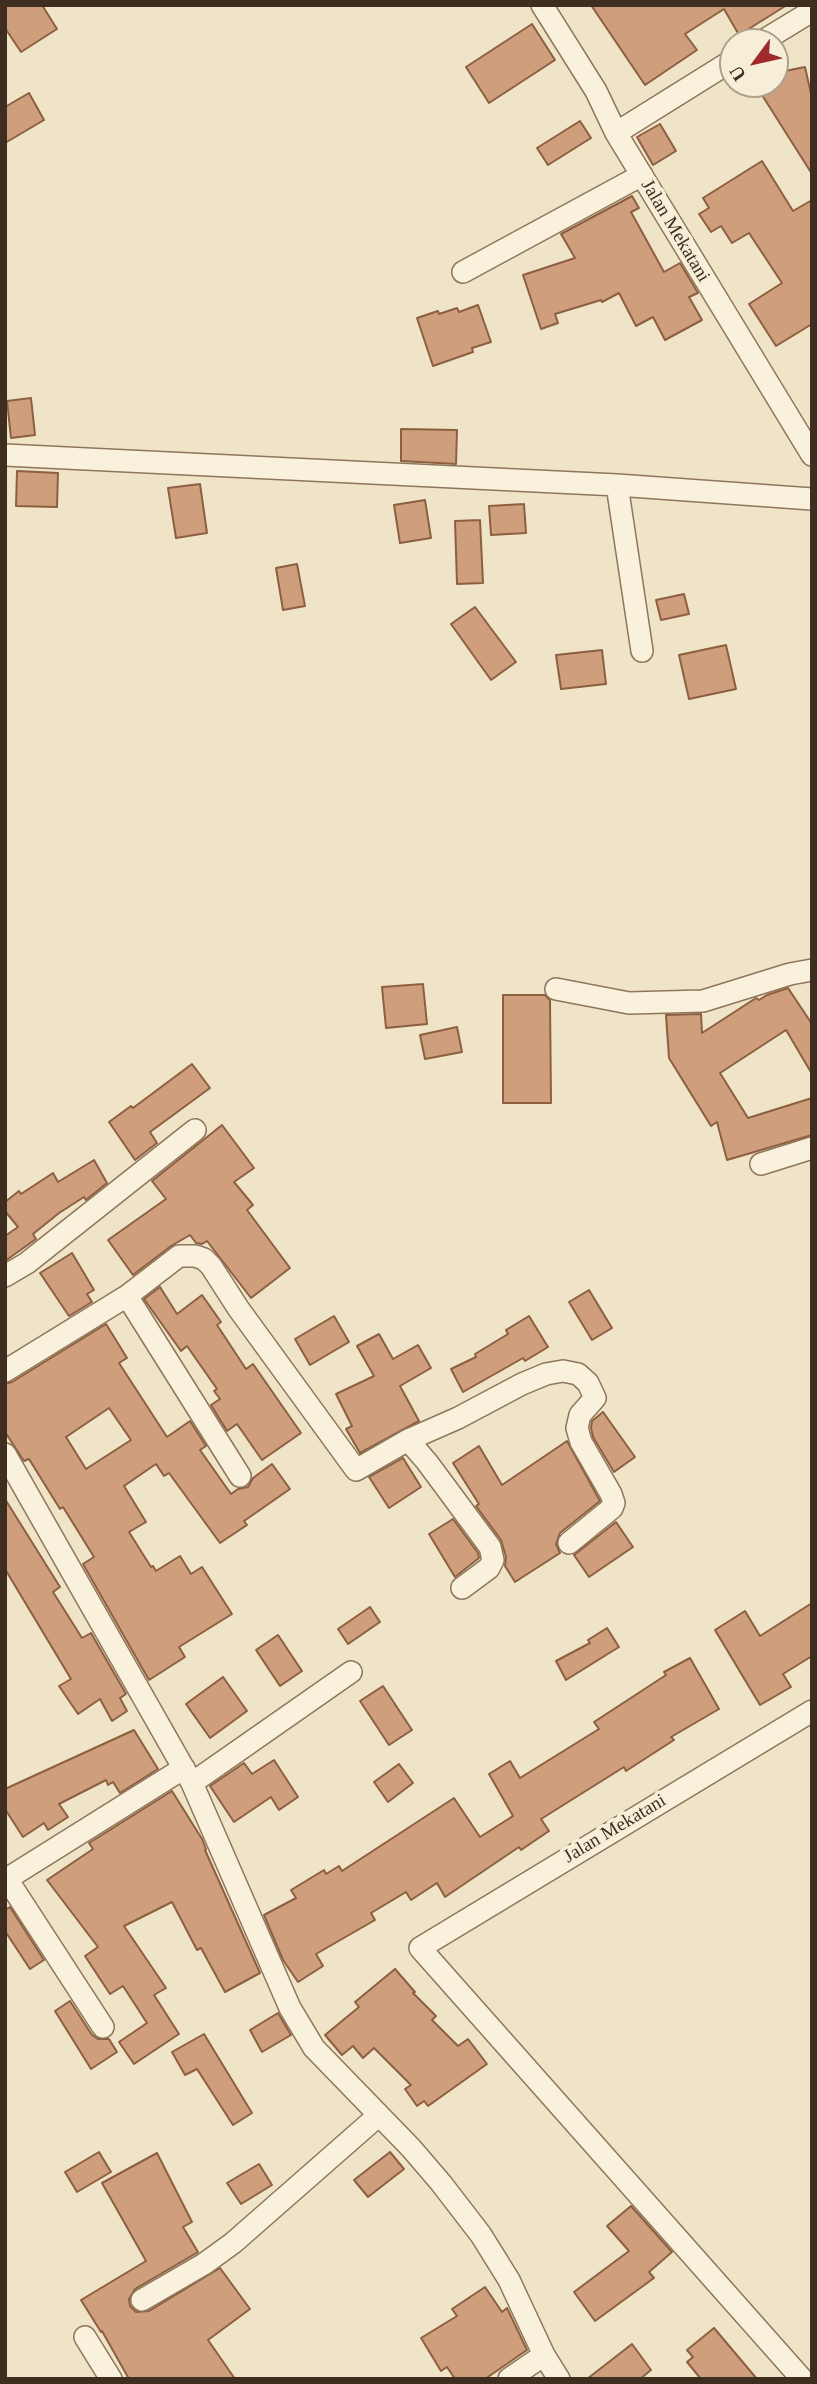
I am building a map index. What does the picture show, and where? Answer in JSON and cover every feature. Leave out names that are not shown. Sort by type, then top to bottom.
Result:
[{"type":"street","name":"Jalan Mekatani","points":[[542,5],[596,91],[616,133],[812,455]]},
{"type":"street","points":[[785,28],[806,16]]},
{"type":"street","points":[[616,133],[719,69]]},
{"type":"street","points":[[463,272],[642,175]]},
{"type":"street","points":[[5,455],[617,485],[812,499]]},
{"type":"street","points":[[617,485],[642,652]]},
{"type":"street","points":[[556,989],[629,1003],[704,1001],[790,974],[812,970]]},
{"type":"street","points":[[5,1276],[27,1263],[195,1130]]},
{"type":"street","points":[[761,1164],[812,1149]]},
{"type":"street","points":[[5,1371],[127,1296],[179,1256],[195,1256],[204,1259],[211,1266],[237,1308],[356,1470],[408,1440],[546,1374],[563,1371],[578,1374],[588,1383],[595,1398],[580,1415],[577,1428],[581,1441],[614,1503],[612,1508],[569,1544]]},
{"type":"street","points":[[127,1296],[240,1476]]},
{"type":"street","points":[[408,1440],[428,1462],[490,1547],[493,1560],[488,1568],[462,1588]]},
{"type":"street","points":[[5,1454],[188,1775],[290,2008],[314,2048],[441,2183],[481,2235],[509,2280],[544,2355],[559,2379]]},
{"type":"street","points":[[103,2027],[6,1879],[188,1775],[351,1672]]},
{"type":"street","name":"Jalan Mekatani","points":[[802,2379],[420,1948],[812,1711]]},
{"type":"street","points":[[142,2300],[204,2264],[233,2243],[379,2115]]},
{"type":"street","points":[[85,2337],[111,2379]]},
{"type":"street","points":[[509,2379],[544,2355]]},
{"type":"building","points":[[5,5],[42,5],[57,29],[21,52],[5,28]]},
{"type":"building","points":[[591,5],[787,5],[750,28],[735,28],[724,9],[685,34],[697,50],[645,85]]},
{"type":"building","points":[[532,24],[555,60],[489,103],[466,67]]},
{"type":"building","points":[[805,67],[812,98],[812,174],[764,98],[789,98],[789,70]]},
{"type":"building","points":[[29,93],[44,120],[5,143],[5,107]]},
{"type":"building","points":[[580,121],[591,138],[548,165],[537,148]]},
{"type":"building","points":[[660,124],[676,151],[653,165],[637,137]]},
{"type":"building","points":[[762,161],[793,211],[812,200],[812,324],[776,346],[749,304],[782,283],[749,233],[732,243],[721,226],[711,232],[699,214],[709,208],[703,198]]},
{"type":"building","points":[[632,196],[639,208],[631,212],[664,272],[680,263],[698,293],[689,297],[702,320],[665,340],[653,317],[636,326],[619,293],[602,302],[601,300],[555,314],[558,323],[541,329],[523,275],[575,258],[561,234]]},
{"type":"building","points":[[478,305],[491,342],[472,348],[473,352],[433,366],[417,318],[457,308],[459,312]]},
{"type":"building","points":[[31,398],[35,435],[11,438],[7,401]]},
{"type":"building","points":[[401,429],[457,430],[456,464],[401,461]]},
{"type":"building","points":[[17,471],[58,473],[57,507],[16,506]]},
{"type":"building","points":[[200,484],[207,533],[176,538],[168,488]]},
{"type":"building","points":[[425,500],[431,538],[400,543],[394,505]]},
{"type":"building","points":[[524,504],[526,533],[491,535],[489,506]]},
{"type":"building","points":[[480,520],[483,583],[457,584],[455,521]]},
{"type":"building","points":[[297,564],[305,606],[283,610],[276,568]]},
{"type":"building","points":[[684,594],[689,614],[661,620],[656,600]]},
{"type":"building","points":[[475,607],[516,662],[491,680],[451,624]]},
{"type":"building","points":[[726,645],[736,689],[689,699],[679,655]]},
{"type":"building","points":[[602,650],[606,684],[561,689],[556,655]]},
{"type":"building","points":[[423,984],[427,1024],[386,1028],[382,987]]},
{"type":"building","points":[[788,988],[812,1024],[812,1074],[786,1030],[720,1073],[748,1118],[812,1098],[812,1135],[727,1160],[717,1122],[711,1126],[669,1058],[666,1015],[701,1014],[702,1033],[756,998],[759,1000]]},
{"type":"building","points":[[503,995],[545,995],[550,1000],[551,1103],[503,1103]]},
{"type":"building","points":[[457,1027],[462,1052],[425,1059],[420,1035]]},
{"type":"building","points":[[192,1064],[210,1088],[150,1132],[157,1143],[135,1160],[109,1122],[131,1106],[133,1108]]},
{"type":"building","points":[[222,1125],[254,1168],[234,1182],[253,1205],[247,1210],[290,1268],[251,1298],[207,1241],[196,1243],[190,1235],[133,1275],[108,1240],[166,1199],[152,1181]]},
{"type":"building","points":[[94,1160],[107,1183],[86,1200],[84,1197],[59,1213],[33,1234],[36,1239],[5,1261],[5,1236],[18,1227],[5,1211],[5,1202],[19,1191],[21,1194],[53,1173],[58,1182]]},
{"type":"building","points":[[72,1253],[94,1290],[87,1294],[92,1302],[69,1316],[40,1273]]},
{"type":"building","points":[[160,1287],[177,1314],[202,1295],[221,1322],[217,1325],[246,1369],[253,1364],[301,1433],[262,1460],[237,1424],[227,1431],[211,1405],[220,1399],[214,1391],[217,1389],[187,1346],[181,1351],[144,1299]]},
{"type":"building","points":[[589,1290],[612,1328],[592,1340],[569,1302]]},
{"type":"building","points":[[334,1316],[349,1342],[310,1365],[295,1339]]},
{"type":"building","points":[[529,1316],[548,1347],[463,1392],[451,1369],[476,1357],[475,1354],[508,1334],[506,1330]]},
{"type":"building","points":[[106,1324],[127,1358],[119,1363],[167,1437],[190,1421],[206,1446],[200,1450],[231,1494],[248,1487],[253,1478],[272,1464],[290,1489],[244,1521],[247,1525],[220,1543],[169,1473],[164,1476],[156,1464],[124,1486],[146,1522],[129,1532],[151,1567],[156,1571],[180,1556],[191,1574],[202,1567],[232,1614],[179,1647],[185,1657],[149,1680],[83,1564],[94,1557],[29,1459],[24,1461],[5,1432],[5,1384]],"holes":[[[109,1408],[131,1440],[86,1469],[66,1437]]]},
{"type":"building","points":[[379,1334],[393,1359],[418,1345],[431,1368],[400,1386],[419,1421],[360,1453],[346,1429],[352,1426],[336,1394],[374,1376],[357,1346]]},
{"type":"building","points":[[603,1412],[635,1457],[614,1472],[593,1437],[591,1428],[592,1421]]},
{"type":"building","points":[[567,1441],[600,1501],[560,1533],[556,1544],[560,1553],[515,1582],[505,1566],[506,1557],[501,1540],[476,1506],[479,1504],[453,1463],[479,1446],[502,1485]]},
{"type":"building","points":[[403,1458],[421,1487],[389,1508],[369,1477]]},
{"type":"building","points":[[5,1499],[60,1587],[53,1592],[82,1638],[91,1633],[126,1694],[120,1698],[127,1711],[112,1721],[100,1699],[78,1714],[59,1686],[71,1679],[5,1569]]},
{"type":"building","points":[[453,1519],[479,1558],[455,1577],[429,1534]]},
{"type":"building","points":[[616,1522],[633,1547],[589,1577],[574,1555]]},
{"type":"building","points":[[812,1603],[812,1656],[783,1674],[791,1687],[760,1705],[715,1630],[745,1611],[760,1636]]},
{"type":"building","points":[[370,1607],[380,1622],[348,1644],[338,1629]]},
{"type":"building","points":[[607,1628],[619,1647],[566,1680],[556,1661],[590,1643],[588,1640]]},
{"type":"building","points":[[278,1635],[302,1671],[280,1686],[256,1650]]},
{"type":"building","points":[[690,1658],[719,1709],[671,1737],[674,1740],[626,1771],[624,1767],[541,1819],[549,1831],[521,1850],[519,1847],[445,1897],[437,1883],[411,1900],[406,1892],[371,1913],[375,1920],[316,1954],[323,1966],[298,1982],[283,1960],[264,1915],[296,1898],[291,1890],[324,1870],[326,1874],[339,1866],[342,1871],[454,1798],[480,1837],[513,1816],[489,1774],[510,1761],[520,1778],[599,1729],[594,1722],[666,1675],[664,1672]]},
{"type":"building","points":[[223,1677],[247,1711],[210,1738],[186,1704]]},
{"type":"building","points":[[383,1686],[412,1730],[389,1745],[360,1701]]},
{"type":"building","points":[[134,1730],[158,1769],[120,1793],[113,1782],[108,1785],[106,1780],[59,1804],[68,1817],[48,1830],[44,1823],[23,1837],[5,1809],[5,1789]]},
{"type":"building","points":[[274,1760],[298,1797],[279,1810],[271,1797],[234,1822],[210,1786],[244,1763],[252,1774]]},
{"type":"building","points":[[399,1764],[413,1783],[388,1802],[374,1782]]},
{"type":"building","points":[[172,1791],[202,1839],[260,1973],[225,1992],[201,1948],[197,1950],[172,1902],[124,1926],[166,1988],[154,1995],[179,2034],[134,2064],[119,2042],[147,2023],[123,1986],[110,1994],[85,1956],[98,1947],[47,1880],[93,1849],[89,1843]]},
{"type":"building","points":[[10,1907],[44,1960],[30,1969],[5,1931],[5,1910]]},
{"type":"building","points":[[395,1969],[415,1992],[413,1993],[436,2016],[432,2020],[458,2046],[468,2039],[487,2064],[428,2106],[424,2101],[417,2106],[405,2089],[411,2085],[374,2048],[363,2058],[353,2046],[342,2055],[325,2035],[359,2007],[355,2002]]},
{"type":"building","points":[[70,2001],[92,2035],[98,2039],[109,2039],[117,2052],[91,2069],[55,2011]]},
{"type":"building","points":[[278,2013],[291,2035],[262,2052],[250,2030]]},
{"type":"building","points":[[204,2034],[252,2113],[233,2125],[197,2069],[185,2075],[172,2052]]},
{"type":"building","points":[[99,2152],[111,2172],[77,2192],[65,2172]]},
{"type":"building","points":[[390,2152],[404,2169],[368,2197],[354,2180]]},
{"type":"building","points":[[157,2153],[192,2222],[183,2227],[198,2252],[135,2289],[129,2299],[130,2306],[136,2312],[149,2311],[220,2268],[250,2309],[208,2340],[235,2379],[129,2379],[81,2300],[146,2261],[102,2183]]},
{"type":"building","points":[[259,2164],[272,2185],[241,2204],[227,2183]]},
{"type":"building","points":[[631,2206],[672,2252],[649,2272],[654,2278],[595,2321],[574,2292],[629,2251],[607,2226]]},
{"type":"building","points":[[485,2287],[502,2312],[507,2308],[527,2350],[485,2379],[455,2379],[447,2367],[441,2371],[421,2338],[457,2316],[452,2309]]},
{"type":"building","points":[[714,2328],[757,2379],[701,2379],[687,2362],[693,2357],[687,2350]]},
{"type":"building","points":[[632,2344],[651,2370],[640,2379],[587,2379]]}]
